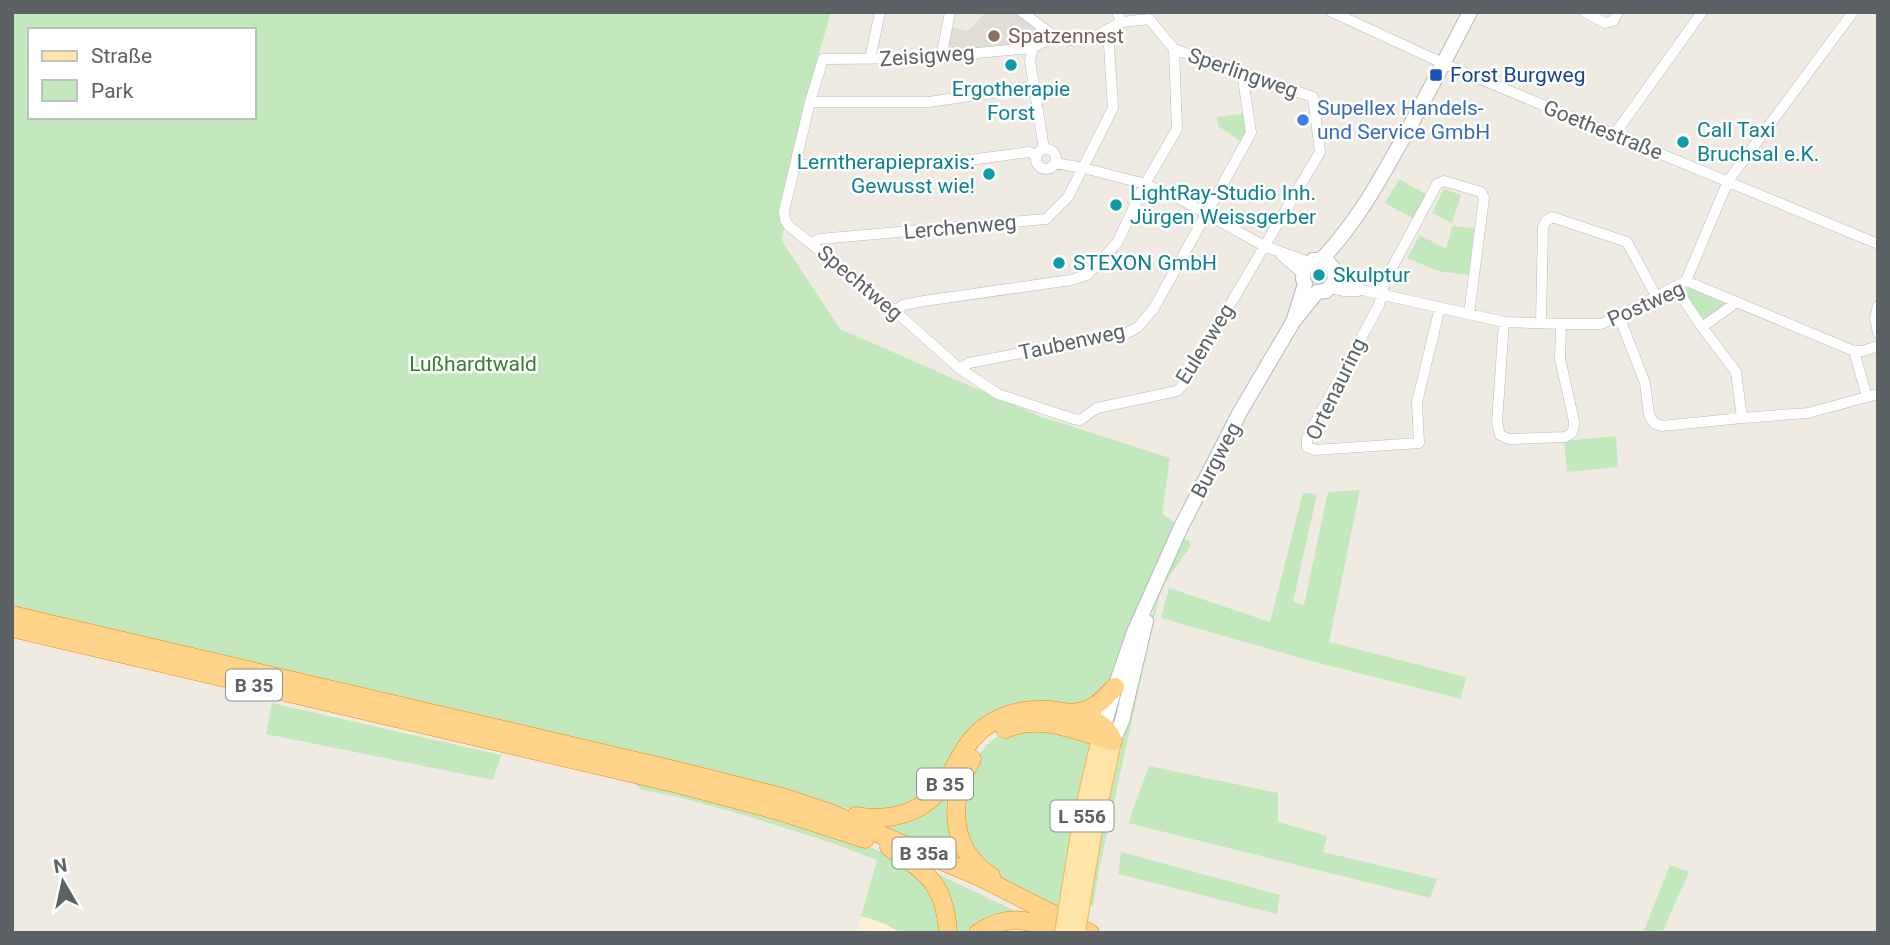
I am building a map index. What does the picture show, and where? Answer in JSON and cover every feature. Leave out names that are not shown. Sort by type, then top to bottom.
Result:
[{"type":"highway","name":"B 35","points":[[12,615],[687,773],[782,797],[830,813],[872,819],[901,815],[930,800],[943,786],[972,739],[1010,713],[1038,709],[1071,714],[1093,720],[1106,735]]},
{"type":"highway","name":"B 35","points":[[12,628],[682,785],[779,811],[889,847],[918,866],[936,884],[946,910],[948,933]]},
{"type":"highway","points":[[1071,714],[1096,706],[1115,687]]},
{"type":"highway","points":[[1018,895],[980,867],[961,840],[956,802],[967,768],[988,739],[1024,722],[1041,722],[1106,735]]},
{"type":"highway","name":"B 35a","points":[[830,813],[1018,895],[1090,933]]},
{"type":"highway","name":"B 35a","points":[[889,847],[976,884],[1067,932]]},
{"type":"highway","points":[[978,933],[995,923],[1020,919],[1067,932]]},
{"type":"main road","name":"L 556","points":[[1067,932],[1094,830],[1106,735]]},
{"type":"street","points":[[870,59],[880,12]]},
{"type":"street","points":[[941,58],[950,12]]},
{"type":"street","points":[[1022,12],[1054,36],[1074,41],[1094,37],[1108,29],[1120,17],[1151,15]]},
{"type":"street","name":"Goethestraße","points":[[1332,12],[1344,15],[1444,64],[1878,244]]},
{"type":"street","name":"Burgweg","points":[[1106,735],[1115,687],[1134,632],[1180,529],[1240,412],[1319,275],[1385,171],[1470,12]]},
{"type":"street","points":[[1585,12],[1605,23],[1613,21],[1618,12]]},
{"type":"street","points":[[1614,135],[1702,12]]},
{"type":"street","points":[[1686,281],[1728,181],[1853,12]]},
{"type":"street","name":"Sperlingweg","points":[[1151,15],[1174,49],[1313,97],[1321,152],[1265,246]]},
{"type":"street","name":"Lerchenweg","points":[[812,243],[819,239],[1046,219],[1068,197],[1113,107],[1108,29]]},
{"type":"street","name":"Zeisigweg","points":[[823,59],[941,58],[1033,48],[1054,36]]},
{"type":"street","points":[[795,164],[955,162],[1040,152],[1050,150],[1054,154],[1055,163],[1047,169],[1037,162],[1040,152],[1030,61],[1033,48]]},
{"type":"street","points":[[895,311],[903,305],[924,301],[1071,280],[1087,275],[1117,243],[1145,184],[1177,129],[1174,49]]},
{"type":"street","name":"Spechtweg","points":[[823,59],[784,211],[789,226],[895,311],[960,369],[998,394],[1080,420]]},
{"type":"street","name":"Taubenweg","points":[[960,369],[970,363],[1129,332],[1138,327],[1154,308],[1251,133],[1242,72]]},
{"type":"street","points":[[810,102],[929,102],[1024,88],[1033,84]]},
{"type":"street","name":"Postweg","points":[[1055,163],[1145,184],[1178,198],[1319,275],[1343,291],[1362,290],[1504,322],[1601,324],[1686,281],[1854,351]]},
{"type":"street","points":[[1382,294],[1385,281],[1437,184],[1444,181],[1481,192],[1484,198],[1469,314]]},
{"type":"street","points":[[1541,323],[1543,227],[1546,220],[1552,218],[1627,242],[1656,296]]},
{"type":"street","name":"Eulenweg","points":[[1080,420],[1097,408],[1177,391],[1265,246]]},
{"type":"street","points":[[1675,287],[1735,372],[1742,418]]},
{"type":"street","name":"Ortenauring","points":[[1382,294],[1379,305],[1307,438],[1306,443],[1311,450],[1419,443],[1417,402],[1440,307]]},
{"type":"street","points":[[1702,327],[1737,302]]},
{"type":"street","points":[[1878,306],[1875,318],[1878,333]]},
{"type":"street","points":[[1619,316],[1645,383],[1650,415],[1654,423],[1662,426],[1808,412],[1872,395],[1854,351],[1878,346]]},
{"type":"street","points":[[1504,322],[1497,422],[1500,435],[1509,439],[1564,437],[1574,430],[1560,359],[1561,324]]},
{"type":"street","name":"Burgweg","points":[[1106,735],[1122,722],[1146,626],[1148,602]]},
{"type":"shaded area","name":"Spatzennest","points":[[986,12],[1018,12],[1041,31],[1040,40],[1036,43],[952,50],[948,44],[949,27],[968,31]]},
{"type":"shaded area","points":[[861,916],[883,923],[902,933],[856,933]]},
{"type":"green space","name":"Lußhardtwald","points":[[12,12],[831,12],[805,102],[779,209],[784,227],[782,241],[840,329],[1039,416],[1170,458],[1162,513],[1176,524],[1126,636],[1107,689],[1081,707],[1043,701],[1002,709],[940,782],[909,806],[861,813],[718,771],[12,610]]},
{"type":"green space","points":[[1246,113],[1249,133],[1242,142],[1218,126],[1217,117]]},
{"type":"green space","points":[[1399,179],[1427,195],[1414,219],[1385,203]]},
{"type":"green space","points":[[1444,189],[1461,195],[1452,223],[1432,213]]},
{"type":"green space","points":[[1452,226],[1474,228],[1469,275],[1438,271],[1407,258],[1420,235],[1446,249]]},
{"type":"green space","points":[[1323,266],[1328,270],[1328,280],[1324,285],[1311,282],[1310,272],[1314,267]]},
{"type":"green space","points":[[1692,286],[1726,303],[1726,306],[1703,320],[1684,296],[1684,291]]},
{"type":"green space","points":[[1616,436],[1618,467],[1567,472],[1564,441]]},
{"type":"green space","points":[[1360,490],[1329,642],[1466,677],[1461,699],[1311,661],[1161,618],[1169,588],[1270,622],[1303,493],[1317,494],[1293,602],[1304,605],[1328,492]]},
{"type":"green space","points":[[1183,539],[1188,540],[1191,545],[1165,583],[1159,597],[1093,907],[1090,906],[1098,848],[1150,622],[1163,581]]},
{"type":"green space","points":[[272,703],[501,755],[493,780],[266,734]]},
{"type":"green space","points":[[1043,715],[1086,724],[1095,729],[1094,731],[1049,718],[1030,717],[1003,725],[988,735],[964,764],[952,800],[955,837],[968,864],[873,825],[910,818],[940,798],[974,748],[992,729],[1010,720],[1026,716]]},
{"type":"green space","points":[[1035,726],[1089,743],[1092,749],[1058,908],[985,867],[960,821],[978,757],[995,738],[1007,732]]},
{"type":"green space","points":[[1149,766],[1278,793],[1278,822],[1327,836],[1323,852],[1437,879],[1430,898],[1128,823]]},
{"type":"green space","points":[[610,777],[707,796],[842,836],[897,858],[928,882],[945,933],[902,933],[861,916],[877,860],[744,815],[643,790],[634,783]]},
{"type":"green space","points":[[1121,852],[1280,895],[1277,914],[1118,874]]},
{"type":"green space","points":[[1670,865],[1689,872],[1662,933],[1643,933]]},
{"type":"green space","points":[[929,870],[1020,913],[970,933],[954,933]]},
{"type":"place","name":"Spatzennest","points":[[994,36]]},
{"type":"place","name":"Ergotherapie Forst","points":[[1011,65]]},
{"type":"place","name":"Forst Burgweg","points":[[1436,75]]},
{"type":"place","name":"Supellex Handels- und Service GmbH","points":[[1303,120]]},
{"type":"place","name":"Call Taxi Bruchsal e.K.","points":[[1683,142]]},
{"type":"place","name":"Lerntherapiepraxis: Gewusst wie!","points":[[989,174]]},
{"type":"place","name":"LightRay-Studio Inh. Jürgen Weissgerber","points":[[1116,205]]},
{"type":"place","name":"STEXON GmbH","points":[[1059,263]]},
{"type":"place","name":"Skulptur","points":[[1319,275]]}]
